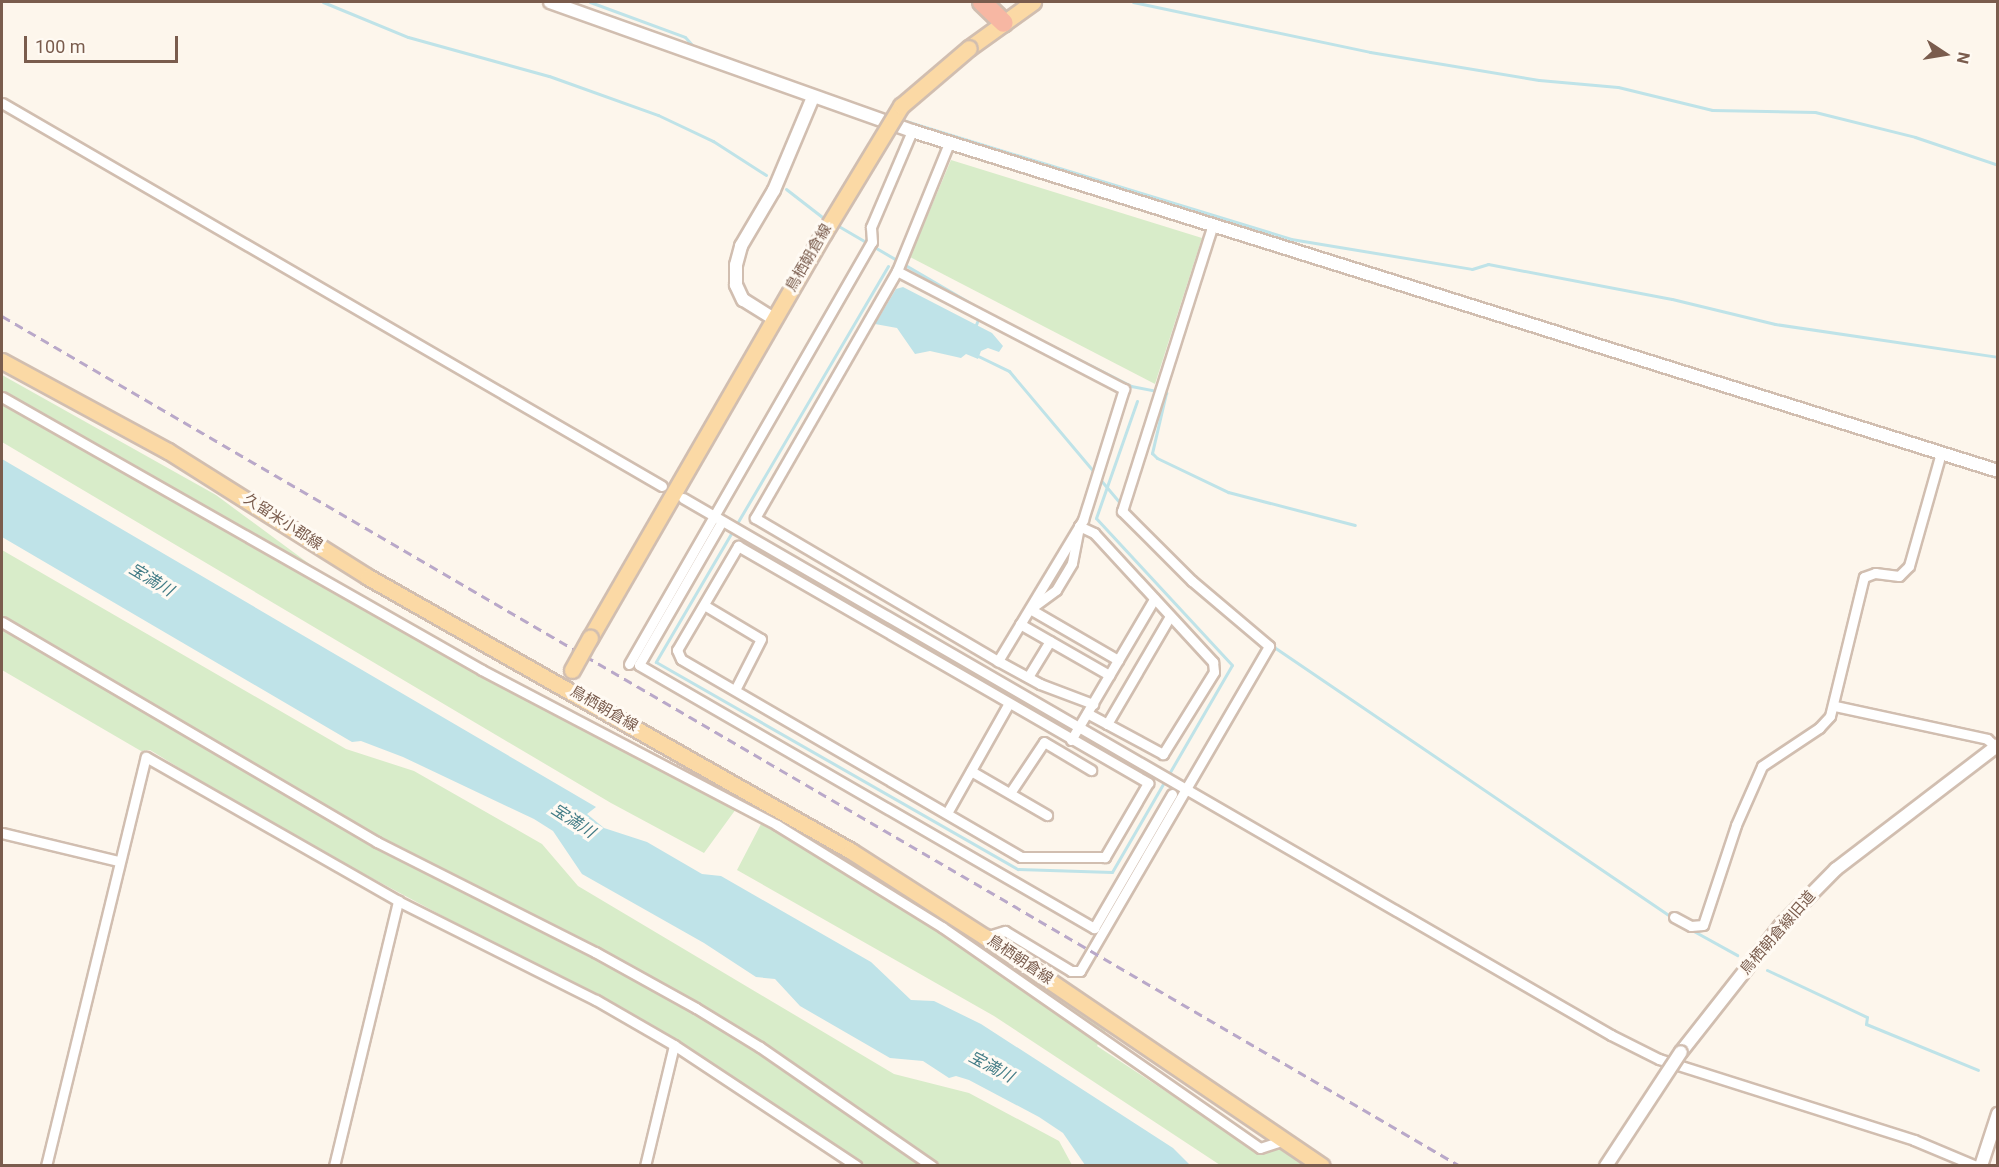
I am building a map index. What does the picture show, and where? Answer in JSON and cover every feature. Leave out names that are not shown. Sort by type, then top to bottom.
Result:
[{"type":"highway","points":[[982,2],[1004,23]]},
{"type":"highway","points":[[993,2],[1004,23]]},
{"type":"main road","name":"鳥栖朝倉線","points":[[1033,2],[969,48],[901,106],[824,233],[563,685],[781,810],[985,937],[1322,1166]]},
{"type":"main road","name":"久留米小郡線","points":[[2,361],[168,451],[368,577],[563,685]]},
{"type":"street","points":[[550,2],[813,97],[949,143],[1998,471]]},
{"type":"street","points":[[774,319],[744,300],[736,285],[736,265],[741,246],[774,190],[813,97]]},
{"type":"street","points":[[2,103],[662,486]]},
{"type":"street","points":[[912,131],[871,227],[872,242],[639,665],[1094,928],[1127,882],[1186,788],[1269,646],[1192,581],[1122,511],[1212,227]]},
{"type":"street","points":[[949,143],[897,272],[755,518],[998,661],[1028,677],[1093,704]]},
{"type":"street","points":[[897,272],[1124,389],[1079,526],[998,661]]},
{"type":"street","points":[[2,397],[482,670],[777,825],[942,927],[1260,1148],[1284,1140]]},
{"type":"street","points":[[1674,917],[1691,926],[1704,925],[1736,825],[1762,766],[1819,728],[1835,706],[1864,577],[1875,573],[1899,576],[1909,566],[1941,453]]},
{"type":"street","points":[[683,498],[1659,1059],[1914,1140],[1976,1166]]},
{"type":"street","points":[[628,664],[719,519]]},
{"type":"street","points":[[1079,526],[1094,533],[1213,662],[1214,672],[1163,754],[1087,713]]},
{"type":"street","points":[[738,546],[1148,783],[1105,857],[1021,857],[677,654],[704,604],[738,546]]},
{"type":"street","points":[[1071,740],[1154,599]]},
{"type":"street","points":[[704,604],[761,639],[735,690]]},
{"type":"street","points":[[1030,609],[1118,660]]},
{"type":"street","points":[[1107,724],[1170,616]]},
{"type":"street","points":[[2,622],[377,842],[595,952],[696,1008],[760,1047],[932,1166]]},
{"type":"street","points":[[1020,624],[1109,675]]},
{"type":"street","points":[[1028,677],[1050,641]]},
{"type":"street","points":[[946,813],[1009,703]]},
{"type":"street","points":[[1835,706],[1987,739],[1996,745]]},
{"type":"street","points":[[1011,793],[1044,742],[1091,770]]},
{"type":"street","name":"鳥栖朝倉線旧道","points":[[1606,1166],[1681,1052],[1780,926],[1836,869],[1996,745]]},
{"type":"street","points":[[46,1166],[146,757],[398,901],[596,1000],[674,1045],[857,1166]]},
{"type":"street","points":[[971,771],[1047,815]]},
{"type":"street","points":[[985,937],[1005,931],[1071,971],[1080,971],[1172,794]]},
{"type":"street","points":[[2,833],[119,861]]},
{"type":"street","points":[[334,1166],[398,901]]},
{"type":"street","points":[[645,1166],[674,1045]]},
{"type":"street","points":[[1981,1166],[1998,1114]]},
{"type":"green space","points":[[951,160],[1202,238],[1155,384],[910,257]]},
{"type":"green space","points":[[2,375],[216,495],[400,631],[736,809],[704,853],[611,803],[2,442]]},
{"type":"green space","points":[[2,550],[346,749],[414,771],[542,844],[578,886],[894,1074],[969,1093],[1059,1141],[1072,1165],[866,1165],[671,1038],[269,823],[150,750],[141,751],[2,670]]},
{"type":"green space","points":[[762,822],[874,876],[1107,1028],[1097,1046],[1258,1152],[1278,1147],[1306,1165],[1220,1165],[994,1016],[737,870]]},
{"type":"water","points":[[903,287],[992,333],[1003,346],[999,352],[988,348],[981,351],[978,359],[966,354],[961,358],[930,351],[915,354],[897,328],[875,324],[896,289]]},
{"type":"water","name":"宝満川","points":[[2,459],[596,807],[587,814],[604,828],[647,842],[702,874],[721,876],[871,962],[911,1000],[934,1001],[981,1024],[1173,1148],[1190,1165],[1085,1165],[1063,1133],[1039,1117],[969,1080],[956,1076],[949,1078],[923,1061],[890,1058],[800,1006],[775,979],[756,977],[704,943],[582,874],[553,831],[534,819],[403,757],[361,741],[352,742],[2,537]]},
{"type":"waterway","points":[[323,2],[408,37],[549,76],[658,115],[713,141],[766,175]]},
{"type":"waterway","points":[[590,2],[685,37],[693,46],[725,58]]},
{"type":"waterway","points":[[1133,2],[1370,52],[1539,80],[1618,87],[1712,110],[1815,112],[1915,137],[1998,165]]},
{"type":"waterway","points":[[845,101],[890,116]]},
{"type":"waterway","points":[[899,119],[1291,239],[1472,269],[1488,264],[1672,299],[1775,324],[1998,357]]},
{"type":"waterway","points":[[786,189],[826,220]]},
{"type":"waterway","points":[[835,224],[982,310],[1131,386],[1166,393],[1152,453],[1157,458],[1228,492],[1355,525]]},
{"type":"waterway","points":[[888,266],[656,662],[1018,869],[1112,872],[1232,665],[1096,518],[1137,401]]},
{"type":"waterway","points":[[975,327],[982,310]]},
{"type":"waterway","points":[[976,355],[1009,371],[1095,473]]},
{"type":"waterway","points":[[1099,478],[1122,505]]},
{"type":"waterway","points":[[1271,645],[1672,918]]},
{"type":"waterway","points":[[1690,929],[1737,955]]},
{"type":"waterway","points":[[1767,970],[1867,1017],[1866,1024],[1978,1070]]},
{"type":"railway","points":[[2,316],[1460,1166]]}]
